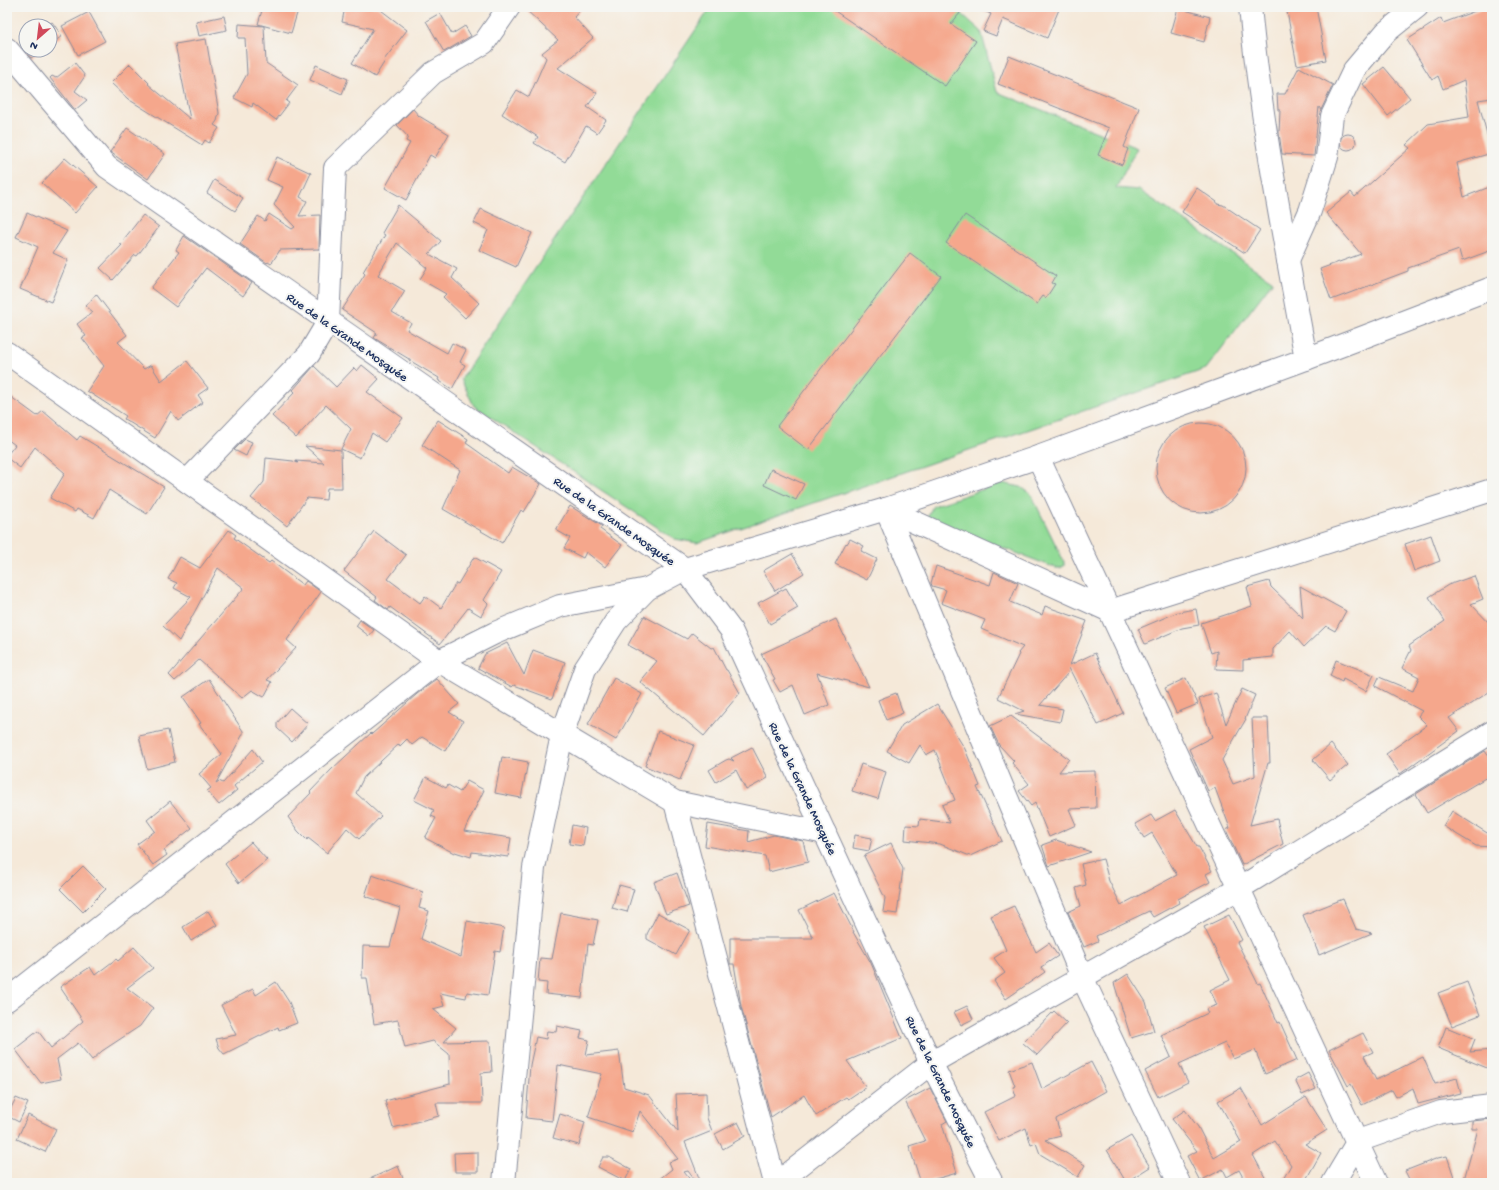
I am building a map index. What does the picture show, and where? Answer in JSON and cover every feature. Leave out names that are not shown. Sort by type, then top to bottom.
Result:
[{"type":"street","points":[[187,481],[309,354],[328,322],[335,168],[433,73],[484,43],[509,7]]},
{"type":"street","points":[[1250,7],[1255,63],[1270,160],[1306,359]]},
{"type":"street","points":[[1288,260],[1310,211],[1327,157],[1332,116],[1354,70],[1386,32],[1417,7]]},
{"type":"street","name":"Rue de la Grande Mosquée","points":[[7,49],[106,167],[685,569],[731,630],[931,1063],[992,1183]]},
{"type":"street","points":[[7,1000],[439,660],[495,632],[560,606],[647,589],[685,569],[886,509],[1038,457],[1306,359],[1492,288]]},
{"type":"street","points":[[7,353],[439,660],[675,802],[825,833]]},
{"type":"street","points":[[1038,457],[1358,1141],[1376,1183]]},
{"type":"street","points":[[886,509],[1110,611],[1492,490]]},
{"type":"street","points":[[886,509],[1082,977],[1179,1183]]},
{"type":"street","points":[[504,1183],[534,868],[562,735],[585,669],[616,621],[647,589]]},
{"type":"street","points":[[675,802],[776,1183],[931,1063],[1240,888],[1492,732]]},
{"type":"street","points":[[1333,1183],[1358,1141],[1441,1112],[1492,1106]]},
{"type":"green space","points":[[711,7],[954,7],[981,31],[997,92],[1137,148],[1116,188],[1139,190],[1273,281],[1206,369],[697,543],[675,539],[474,406],[461,379]]},
{"type":"green space","points":[[1002,483],[1021,487],[1031,494],[1064,562],[1064,566],[1056,568],[926,519],[933,506]]},
{"type":"building","points":[[263,7],[299,7],[291,33],[258,24]]},
{"type":"building","points":[[345,7],[377,7],[407,30],[384,60],[385,61],[375,77],[352,63],[373,29],[342,22]]},
{"type":"building","points":[[523,7],[583,7],[574,17],[593,38],[558,68],[597,93],[587,107],[606,120],[597,133],[586,126],[565,162],[534,143],[538,137],[502,114],[517,90],[529,97],[546,58],[542,53],[558,40]]},
{"type":"building","points":[[829,7],[965,7],[951,24],[976,41],[945,86]]},
{"type":"building","points":[[975,7],[1060,7],[1047,38],[1003,19],[996,36],[983,31],[991,14]]},
{"type":"building","points":[[1316,7],[1326,60],[1297,65],[1287,12]]},
{"type":"building","points":[[1486,7],[1492,7],[1492,98],[1478,100],[1492,153],[1457,163],[1464,197],[1492,186],[1492,250],[1462,261],[1459,250],[1408,268],[1408,271],[1331,300],[1320,269],[1361,254],[1326,213],[1351,192],[1355,197],[1410,148],[1406,145],[1428,124],[1469,117],[1464,80],[1443,89],[1438,76],[1432,80],[1407,40],[1441,18],[1443,23]]},
{"type":"building","points":[[1178,8],[1210,17],[1204,42],[1171,33]]},
{"type":"building","points":[[89,12],[105,41],[78,55],[62,26]]},
{"type":"building","points":[[440,13],[452,34],[465,26],[471,36],[444,52],[426,21]]},
{"type":"building","points":[[224,16],[227,30],[199,36],[196,22]]},
{"type":"building","points":[[239,24],[264,26],[266,63],[298,85],[286,101],[289,103],[276,120],[253,103],[252,107],[234,98],[247,74],[245,38],[238,38]]},
{"type":"building","points":[[58,30],[62,36],[58,39]]},
{"type":"building","points":[[206,39],[219,113],[217,121],[214,125],[219,128],[209,143],[205,140],[202,145],[128,99],[111,83],[130,64],[149,83],[148,84],[190,119],[175,44]]},
{"type":"building","points":[[1009,56],[1139,108],[1124,147],[1128,149],[1122,165],[1098,155],[1109,128],[998,84]]},
{"type":"building","points":[[75,63],[85,76],[75,91],[87,100],[75,110],[50,78],[52,76],[56,78]]},
{"type":"building","points":[[316,65],[348,79],[342,94],[310,80]]},
{"type":"building","points":[[1299,67],[1333,85],[1321,110],[1319,107],[1314,156],[1282,154],[1279,133],[1280,110],[1278,110],[1277,94],[1285,94]]},
{"type":"building","points":[[1384,67],[1410,98],[1388,116],[1363,84]]},
{"type":"building","points":[[413,109],[419,116],[449,134],[435,158],[430,155],[406,200],[385,188],[410,143],[406,141],[408,137],[397,125]]},
{"type":"building","points":[[127,128],[165,154],[148,179],[110,152]]},
{"type":"building","points":[[1348,134],[1355,139],[1356,142],[1351,149],[1348,150],[1341,145],[1340,142],[1345,135]]},
{"type":"building","points":[[277,157],[311,173],[300,197],[307,201],[299,216],[320,215],[319,249],[280,250],[271,264],[268,262],[267,263],[240,244],[258,216],[265,221],[269,214],[292,229],[295,227],[274,205],[283,187],[267,180]]},
{"type":"building","points":[[65,158],[98,187],[75,213],[42,183]]},
{"type":"building","points":[[214,180],[243,198],[235,211],[207,193]]},
{"type":"building","points":[[1197,188],[1217,202],[1217,204],[1223,205],[1260,230],[1245,253],[1182,212]]},
{"type":"building","points":[[398,205],[441,241],[429,254],[457,269],[452,278],[479,303],[465,318],[443,297],[446,294],[420,279],[427,268],[397,243],[378,275],[405,291],[392,312],[411,323],[407,330],[447,353],[452,343],[466,350],[460,362],[465,365],[452,389],[438,380],[439,378],[374,338],[377,333],[342,310],[365,274],[363,272],[385,235],[382,233]]},
{"type":"building","points":[[481,209],[532,233],[516,267],[479,250],[488,230],[474,223]]},
{"type":"building","points":[[27,213],[67,231],[53,253],[68,260],[51,302],[20,289],[38,247],[16,237]]},
{"type":"building","points":[[143,215],[159,227],[137,256],[135,255],[113,280],[100,268],[122,245],[120,244]]},
{"type":"building","points":[[965,215],[1056,276],[1052,283],[1055,284],[1046,298],[1043,296],[1037,304],[946,243]]},
{"type":"building","points":[[184,236],[252,283],[243,296],[206,268],[176,307],[151,288],[179,252],[176,250]]},
{"type":"building","points":[[910,253],[941,276],[808,450],[777,426]]},
{"type":"building","points":[[96,294],[127,335],[118,342],[144,369],[151,365],[161,381],[187,361],[208,388],[198,395],[203,402],[178,421],[171,411],[155,438],[124,419],[126,416],[87,391],[104,366],[82,338],[86,336],[77,324],[93,312],[86,306]]},
{"type":"building","points":[[362,365],[379,379],[367,392],[403,418],[385,442],[372,433],[360,458],[341,449],[351,429],[326,405],[296,438],[272,416],[295,392],[293,390],[314,366],[336,387],[354,368],[357,371]]},
{"type":"building","points":[[7,394],[37,416],[43,411],[77,440],[80,436],[164,487],[147,514],[109,490],[94,518],[77,509],[75,512],[50,498],[65,473],[35,447],[20,468],[7,458],[7,455],[15,445],[7,439]]},
{"type":"building","points":[[438,420],[468,439],[466,443],[508,473],[512,467],[541,484],[524,512],[521,510],[502,543],[443,509],[460,470],[422,445]]},
{"type":"building","points":[[1201,423],[1210,424],[1226,431],[1238,443],[1245,459],[1245,477],[1238,493],[1226,505],[1210,512],[1201,513],[1192,512],[1176,505],[1164,493],[1157,477],[1156,468],[1157,459],[1164,443],[1176,431],[1192,424]]},
{"type":"building","points":[[245,439],[252,442],[246,456],[234,450]]},
{"type":"building","points":[[305,446],[341,450],[342,488],[327,488],[326,500],[307,498],[287,526],[251,498],[264,482],[266,458],[293,461],[298,463],[296,461],[324,463]]},
{"type":"building","points":[[771,469],[804,484],[796,500],[764,485]]},
{"type":"building","points":[[570,506],[602,526],[600,529],[622,545],[605,567],[586,552],[583,558],[564,548],[570,538],[556,530]]},
{"type":"building","points":[[229,530],[236,535],[234,538],[269,563],[271,561],[303,585],[306,581],[321,592],[287,640],[296,648],[267,680],[272,682],[264,697],[252,690],[242,698],[199,660],[175,681],[169,675],[244,588],[218,568],[179,641],[163,626],[191,597],[174,588],[177,583],[168,579],[180,557],[200,568]]},
{"type":"building","points":[[374,531],[406,555],[388,579],[420,603],[425,596],[441,608],[456,583],[458,584],[474,557],[501,572],[484,600],[488,604],[481,616],[468,608],[440,644],[390,607],[388,610],[375,600],[377,597],[344,571]]},
{"type":"building","points":[[1431,535],[1440,561],[1414,571],[1405,544]]},
{"type":"building","points":[[850,539],[864,546],[861,551],[877,559],[867,580],[835,564],[846,543],[847,544]]},
{"type":"building","points":[[792,554],[804,573],[775,591],[763,571]]},
{"type":"building","points":[[936,566],[990,585],[994,572],[1018,583],[1010,602],[1042,615],[1045,606],[1087,621],[1070,665],[1095,653],[1123,713],[1098,725],[1069,668],[1068,673],[1040,705],[1063,709],[1060,722],[1015,714],[1024,711],[998,698],[1019,654],[1018,653],[1023,647],[981,629],[985,620],[941,603],[946,590],[932,586],[931,583]]},
{"type":"building","points":[[1474,576],[1483,599],[1471,604],[1492,626],[1492,690],[1449,718],[1459,731],[1400,774],[1386,754],[1427,725],[1418,716],[1422,711],[1375,686],[1379,677],[1413,691],[1419,677],[1402,668],[1411,650],[1409,646],[1445,621],[1429,597],[1448,585]]},
{"type":"building","points":[[1269,581],[1271,587],[1303,618],[1300,586],[1346,611],[1335,631],[1326,626],[1304,647],[1290,631],[1273,649],[1273,657],[1243,660],[1243,670],[1216,669],[1217,651],[1211,653],[1201,623],[1252,606],[1247,587]]},
{"type":"building","points":[[786,588],[798,608],[770,624],[758,603]]},
{"type":"building","points":[[1196,609],[1199,625],[1182,628],[1145,644],[1138,629],[1178,612]]},
{"type":"building","points":[[644,616],[687,639],[692,633],[711,648],[714,647],[740,693],[704,736],[640,682],[657,661],[628,645]]},
{"type":"building","points":[[836,619],[869,687],[817,673],[829,705],[805,715],[793,685],[780,692],[773,680],[775,679],[761,654]]},
{"type":"building","points":[[360,620],[374,630],[369,636],[356,626]]},
{"type":"building","points":[[507,643],[524,675],[533,650],[565,662],[552,699],[514,685],[512,687],[478,668],[485,654]]},
{"type":"building","points":[[1336,660],[1374,675],[1366,691],[1343,679],[1342,682],[1330,676]]},
{"type":"building","points":[[614,678],[642,694],[616,740],[588,724]]},
{"type":"building","points":[[1186,678],[1198,704],[1176,713],[1165,688]]},
{"type":"building","points":[[209,679],[243,731],[243,734],[216,783],[219,781],[223,783],[253,749],[262,762],[234,786],[237,790],[219,805],[207,791],[211,788],[199,774],[222,754],[199,724],[201,723],[183,697]]},
{"type":"building","points":[[437,679],[459,704],[449,712],[463,721],[445,751],[422,737],[412,745],[407,739],[400,746],[399,744],[364,777],[356,793],[381,816],[359,839],[347,828],[327,853],[308,838],[307,840],[298,831],[288,817],[332,769],[371,733],[372,734],[417,694]]},
{"type":"building","points":[[1242,689],[1255,695],[1246,719],[1222,760],[1233,784],[1255,776],[1252,718],[1268,718],[1270,763],[1268,763],[1250,825],[1277,819],[1283,844],[1242,865],[1226,830],[1230,828],[1215,788],[1208,791],[1189,749],[1212,737],[1199,699],[1216,693],[1226,724]]},
{"type":"building","points":[[896,693],[903,713],[886,720],[878,700]]},
{"type":"building","points":[[937,704],[965,749],[980,786],[977,787],[1002,841],[970,856],[940,844],[905,840],[906,825],[919,826],[920,819],[950,823],[942,805],[955,800],[935,750],[926,755],[920,745],[909,763],[887,751],[902,725]]},
{"type":"building","points":[[290,708],[308,724],[292,742],[277,728],[277,723]]},
{"type":"building","points":[[1011,716],[1069,759],[1059,772],[1095,771],[1096,808],[1069,809],[1076,825],[1049,837],[1035,803],[1031,806],[1019,791],[1029,784],[1012,763],[1014,761],[999,745],[990,726]]},
{"type":"building","points":[[168,730],[175,762],[147,769],[139,736]]},
{"type":"building","points":[[658,731],[694,745],[680,780],[645,766]]},
{"type":"building","points":[[1331,744],[1348,765],[1330,780],[1313,760]]},
{"type":"building","points":[[752,747],[768,778],[746,790],[736,770],[716,782],[709,770],[726,760],[729,759],[734,761],[731,758]]},
{"type":"building","points":[[1485,751],[1492,761],[1492,774],[1427,813],[1416,794]]},
{"type":"building","points":[[502,757],[528,762],[521,798],[495,793]]},
{"type":"building","points":[[861,764],[886,772],[878,799],[852,791]]},
{"type":"building","points":[[426,777],[446,788],[448,785],[460,792],[467,781],[484,790],[464,831],[511,838],[508,857],[472,852],[471,857],[455,852],[454,853],[425,838],[436,818],[431,816],[434,810],[414,800]]},
{"type":"building","points":[[170,801],[192,828],[164,850],[167,855],[153,865],[137,844],[155,831],[147,820]]},
{"type":"building","points":[[1175,810],[1197,847],[1199,847],[1212,871],[1206,874],[1210,882],[1178,899],[1179,903],[1153,917],[1149,911],[1096,936],[1098,941],[1084,947],[1068,912],[1081,906],[1076,888],[1086,885],[1081,864],[1103,859],[1109,881],[1121,905],[1177,875],[1152,833],[1144,838],[1135,824],[1151,815],[1155,821]]},
{"type":"building","points":[[1452,811],[1492,836],[1492,847],[1476,846],[1443,826]]},
{"type":"building","points":[[708,824],[749,831],[748,842],[774,835],[803,841],[808,862],[769,872],[765,856],[705,846]]},
{"type":"building","points":[[572,825],[586,828],[583,846],[569,844]]},
{"type":"building","points":[[855,835],[872,838],[869,851],[853,848]]},
{"type":"building","points":[[1056,840],[1091,852],[1049,866],[1042,845]]},
{"type":"building","points":[[251,842],[267,860],[239,883],[225,864]]},
{"type":"building","points":[[891,843],[903,869],[897,914],[883,912],[885,898],[864,856]]},
{"type":"building","points":[[83,866],[106,889],[83,912],[60,889]]},
{"type":"building","points":[[677,873],[689,906],[666,914],[654,882]]},
{"type":"building","points":[[372,875],[423,892],[419,908],[429,911],[421,939],[461,957],[467,921],[504,928],[500,952],[495,951],[488,995],[467,992],[466,998],[440,993],[444,1006],[433,1009],[456,1028],[444,1042],[490,1041],[492,1072],[481,1073],[482,1103],[436,1103],[439,1116],[393,1128],[385,1101],[450,1084],[449,1054],[433,1041],[405,1048],[398,1020],[374,1024],[367,978],[362,978],[363,946],[390,947],[400,908],[365,896]]},
{"type":"building","points":[[619,885],[634,889],[627,912],[612,908]]},
{"type":"building","points":[[834,893],[853,932],[871,963],[902,1038],[847,1061],[866,1087],[848,1099],[846,1097],[816,1116],[804,1095],[771,1117],[741,1006],[734,964],[730,964],[730,938],[813,938],[799,910]]},
{"type":"building","points":[[1343,899],[1356,929],[1372,933],[1319,955],[1303,915]]},
{"type":"building","points":[[1014,906],[1036,952],[1049,943],[1058,956],[1041,967],[1045,972],[1006,999],[994,981],[1005,973],[994,958],[1006,950],[991,916]]},
{"type":"building","points":[[208,911],[217,925],[191,941],[183,927]]},
{"type":"building","points":[[561,913],[598,920],[593,945],[588,944],[582,998],[546,994],[547,983],[538,982],[540,958],[552,959]]},
{"type":"building","points":[[658,913],[690,930],[676,955],[647,939],[647,934]]},
{"type":"building","points":[[1229,915],[1242,940],[1237,942],[1258,984],[1260,983],[1278,1023],[1280,1022],[1297,1060],[1265,1074],[1255,1050],[1233,1059],[1225,1043],[1179,1064],[1188,1082],[1158,1097],[1145,1071],[1171,1057],[1161,1035],[1208,1013],[1206,1009],[1217,1005],[1210,990],[1230,980],[1204,927]]},
{"type":"building","points":[[134,947],[153,968],[127,988],[153,1008],[140,1026],[102,1051],[92,1060],[78,1043],[57,1059],[61,1079],[41,1083],[15,1049],[38,1031],[51,1048],[83,1021],[60,987],[90,967],[95,975],[116,959],[118,961]]},
{"type":"building","points":[[1128,974],[1146,1002],[1154,1031],[1131,1038],[1114,983]]},
{"type":"building","points":[[276,982],[289,1002],[297,1023],[279,1030],[278,1027],[224,1054],[219,1048],[216,1039],[236,1035],[221,1005],[253,989],[256,995]]},
{"type":"building","points":[[1467,982],[1480,1015],[1452,1026],[1438,993]]},
{"type":"building","points":[[967,1006],[973,1019],[961,1025],[954,1012]]},
{"type":"building","points":[[1054,1011],[1067,1023],[1037,1055],[1023,1043]]},
{"type":"building","points":[[557,1026],[582,1031],[580,1038],[589,1040],[586,1055],[619,1051],[624,1087],[649,1095],[678,1132],[676,1094],[706,1093],[707,1118],[712,1131],[685,1142],[701,1183],[697,1183],[688,1171],[684,1172],[693,1183],[654,1183],[672,1169],[669,1162],[678,1159],[640,1111],[633,1132],[588,1117],[602,1074],[558,1065],[552,1121],[526,1118],[530,1065],[536,1037],[546,1039],[547,1031],[556,1032]]},
{"type":"building","points":[[1446,1027],[1475,1039],[1470,1052],[1492,1050],[1492,1070],[1438,1048]]},
{"type":"building","points":[[1363,1033],[1373,1052],[1364,1056],[1376,1080],[1423,1057],[1435,1084],[1457,1078],[1461,1093],[1418,1104],[1413,1088],[1396,1097],[1392,1090],[1362,1105],[1351,1084],[1348,1086],[1329,1050]]},
{"type":"building","points":[[1032,1062],[1042,1089],[1091,1062],[1106,1091],[1056,1119],[1061,1136],[1045,1140],[1085,1165],[1078,1177],[1040,1154],[1036,1143],[1031,1145],[1026,1128],[999,1141],[984,1112],[1016,1096],[1013,1087],[1015,1086],[1009,1070]]},
{"type":"building","points":[[1308,1073],[1316,1089],[1302,1095],[1295,1080]]},
{"type":"building","points":[[930,1088],[947,1121],[942,1124],[957,1173],[921,1183],[909,1146],[925,1141],[905,1101]]},
{"type":"building","points":[[1241,1088],[1262,1125],[1306,1097],[1327,1130],[1305,1144],[1321,1153],[1304,1183],[1281,1183],[1291,1165],[1275,1141],[1253,1155],[1268,1183],[1246,1183],[1239,1170],[1227,1177],[1223,1169],[1200,1181],[1187,1156],[1197,1151],[1172,1119],[1185,1110],[1198,1127],[1214,1158],[1241,1142],[1218,1101]]},
{"type":"building","points":[[16,1098],[28,1103],[19,1122],[7,1116]]},
{"type":"building","points":[[560,1114],[585,1122],[579,1145],[553,1138]]},
{"type":"building","points":[[28,1115],[56,1129],[45,1152],[17,1139]]},
{"type":"building","points":[[1492,1119],[1492,1183],[1463,1183],[1478,1129],[1472,1129],[1472,1121]]},
{"type":"building","points":[[738,1122],[745,1136],[723,1149],[715,1134]]},
{"type":"building","points":[[1131,1136],[1150,1167],[1126,1182],[1107,1150]]},
{"type":"building","points":[[478,1152],[478,1172],[455,1172],[454,1153]]},
{"type":"building","points":[[1447,1156],[1456,1183],[1411,1183],[1405,1171]]},
{"type":"building","points":[[603,1157],[609,1157],[631,1169],[625,1181],[598,1167]]},
{"type":"building","points":[[398,1166],[405,1183],[361,1183]]}]
